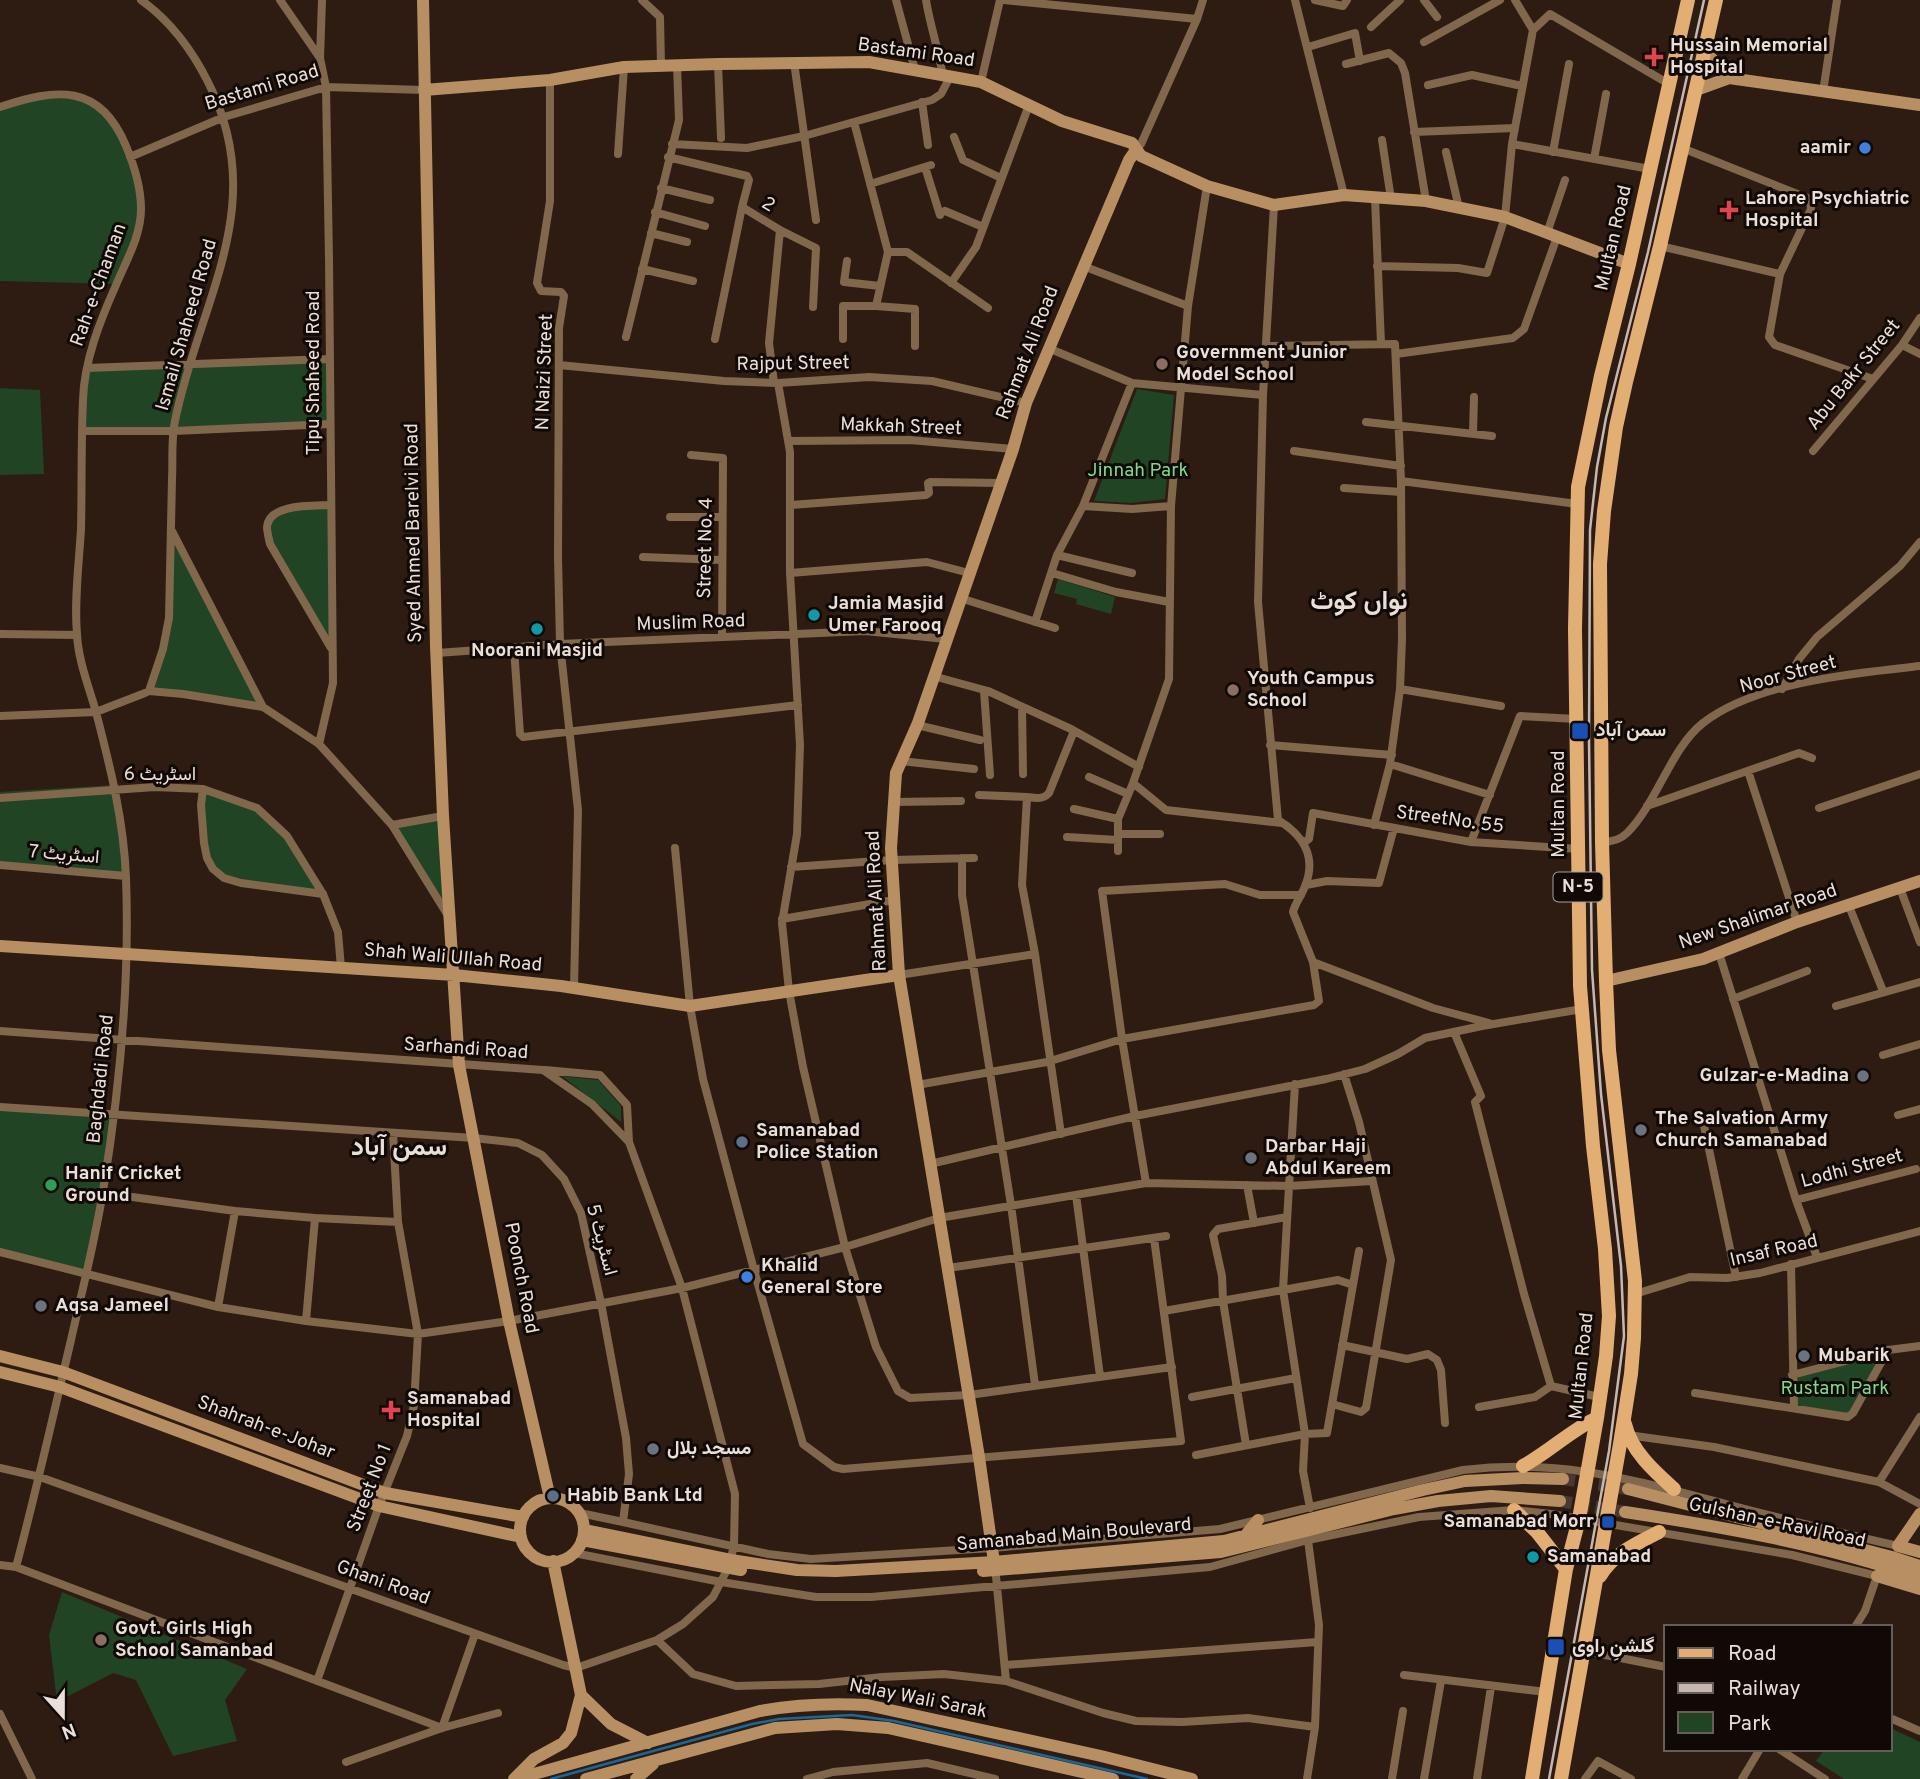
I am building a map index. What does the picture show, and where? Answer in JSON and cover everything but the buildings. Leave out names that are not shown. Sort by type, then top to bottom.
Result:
[{"type":"main road","name":"Syed Ahmed Barelvi Road","points":[[423,0],[436,653],[459,1065]]},
{"type":"main road","name":"Multan Road","points":[[1532,1779],[1566,1569],[1588,1471],[1608,1337],[1608,1284],[1593,1146],[1578,926],[1574,629],[1577,504],[1581,465],[1688,0]]},
{"type":"main road","name":"N-5","points":[[1561,1779],[1631,1374],[1635,1294],[1609,1050],[1602,842],[1600,564],[1610,465],[1626,382],[1716,0]]},
{"type":"main road","points":[[1705,51],[1729,78]]},
{"type":"main road","name":"Bastami Road","points":[[424,90],[550,80],[624,67],[869,62],[981,82],[1062,121],[1132,143],[1141,156],[1207,187],[1274,205],[1345,195],[1426,201],[1505,217],[1629,264]]},
{"type":"main road","points":[[1696,90],[1729,78],[1920,105]]},
{"type":"main road","name":"Rahmat Ali Road","points":[[994,1566],[979,1457],[899,975],[891,860],[896,773],[933,677],[1013,449],[1026,403],[1129,160],[1136,150]]},
{"type":"main road","points":[[1601,376],[1626,382]]},
{"type":"main road","name":"New Shalimar Road","points":[[1606,981],[1703,959],[1797,922],[1920,881]]},
{"type":"main road","name":"Shah Wali Ullah Road","points":[[0,946],[454,975],[574,988],[690,1006],[899,975]]},
{"type":"main road","name":"Poonch Road","points":[[459,1065],[509,1321],[550,1498]]},
{"type":"main road","name":"Shahrah-e-Johar","points":[[0,1356],[63,1372],[386,1493],[523,1517]]},
{"type":"main road","name":"Shahrah-e-Johar","points":[[0,1371],[60,1387],[379,1506],[521,1537]]},
{"type":"main road","points":[[1523,1466],[1565,1440],[1582,1425],[1597,1418]]},
{"type":"main road","points":[[1624,1419],[1628,1435],[1655,1472],[1674,1489]]},
{"type":"main road","name":"Samanabad Main Boulevard","points":[[1243,1542],[1423,1490],[1465,1481],[1563,1479]]},
{"type":"main road","name":"Gulshan-e-Ravi Road","points":[[1628,1489],[1920,1566]]},
{"type":"main road","name":"Samanabad Main Boulevard","points":[[583,1535],[729,1564],[814,1572],[994,1566],[1200,1544],[1243,1542],[1437,1501],[1491,1496],[1560,1502]]},
{"type":"main road","points":[[550,1498],[562,1499],[572,1504],[580,1513],[583,1535],[574,1553],[553,1561],[542,1560],[533,1555],[525,1547],[521,1537],[523,1517],[534,1504],[550,1498]]},
{"type":"main road","points":[[1514,1510],[1566,1569]]},
{"type":"main road","name":"Gulshan-e-Ravi Road","points":[[1625,1512],[1786,1541],[1920,1578]]},
{"type":"main road","points":[[1920,1514],[1898,1546],[1920,1552]]},
{"type":"main road","points":[[1258,1520],[1243,1542],[1261,1554]]},
{"type":"main road","points":[[1596,1583],[1608,1562],[1623,1550],[1659,1532]]},
{"type":"main road","points":[[515,1779],[534,1759],[563,1743],[570,1733],[582,1695],[553,1561]]},
{"type":"main road","points":[[1877,1576],[1920,1590]]},
{"type":"main road","points":[[582,1695],[611,1724],[648,1743]]},
{"type":"main road","name":"Nalay Wali Sarak","points":[[515,1779],[760,1711],[801,1704],[828,1703],[867,1705],[1101,1756],[1192,1779]]},
{"type":"main road","name":"Nalay Wali Sarak","points":[[586,1779],[775,1728],[837,1724],[888,1728],[1113,1779]]},
{"type":"main road","points":[[1097,1774],[1101,1756]]},
{"type":"main road","points":[[636,1779],[649,1766],[666,1758]]},
{"type":"street","name":"Ismail Shaheed Road","points":[[141,0],[154,9],[175,31],[200,67],[224,117],[233,179],[233,210],[228,245],[174,423],[170,528],[263,707]]},
{"type":"street","points":[[280,0],[320,58]]},
{"type":"street","name":"Tipu Shaheed Road","points":[[319,744],[333,683],[326,87],[320,58],[321,0]]},
{"type":"street","points":[[642,0],[660,17],[661,65]]},
{"type":"street","points":[[896,0],[915,69]]},
{"type":"street","points":[[672,144],[747,148],[804,136],[932,100],[941,94],[947,77],[930,29],[926,0]]},
{"type":"street","points":[[981,82],[1002,0],[1197,19]]},
{"type":"street","points":[[1136,150],[1141,145],[1203,0]]},
{"type":"street","points":[[1296,0],[1345,195]]},
{"type":"street","points":[[1315,0],[1343,6],[1347,0]]},
{"type":"street","points":[[1371,27],[1400,0]]},
{"type":"street","points":[[1424,0],[1437,17]]},
{"type":"street","points":[[1424,42],[1500,0]]},
{"type":"street","points":[[1515,0],[1533,30]]},
{"type":"street","points":[[1823,92],[1837,0]]},
{"type":"street","points":[[1377,266],[1458,268],[1487,272],[1505,217],[1514,128],[1533,30],[1550,14],[1669,84]]},
{"type":"street","points":[[1308,47],[1355,33],[1360,61]]},
{"type":"street","points":[[1346,64],[1389,53],[1401,62],[1426,201]]},
{"type":"street","points":[[794,62],[816,220]]},
{"type":"street","points":[[718,64],[721,138]]},
{"type":"street","points":[[1553,152],[1569,64]]},
{"type":"street","points":[[626,337],[679,120],[677,65]]},
{"type":"street","points":[[618,154],[624,67]]},
{"type":"street","points":[[1428,85],[1472,75],[1522,86]]},
{"type":"street","name":"N Naizi Street","points":[[550,80],[550,201],[537,283],[541,291],[561,292],[564,296],[559,328],[558,557],[560,644],[578,810],[574,988]]},
{"type":"street","name":"Bastami Road","points":[[130,157],[224,117],[326,87],[424,90]]},
{"type":"street","name":"Rah-e-Chaman","points":[[0,107],[43,94],[71,93],[91,100],[106,113],[118,130],[130,157],[138,187],[141,210],[139,224],[93,343],[83,398],[76,635],[96,712]]},
{"type":"street","points":[[1594,159],[1606,94]]},
{"type":"street","points":[[922,102],[928,145]]},
{"type":"street","points":[[951,283],[975,247],[1029,105]]},
{"type":"street","points":[[854,122],[888,253],[876,306]]},
{"type":"street","points":[[1414,132],[1514,128]]},
{"type":"street","points":[[954,137],[963,160],[1001,178]]},
{"type":"street","points":[[1381,140],[1391,199]]},
{"type":"street","points":[[1512,144],[1650,169]]},
{"type":"street","points":[[1682,148],[1810,199],[1811,209],[1780,274],[1769,337],[1775,345],[1873,379]]},
{"type":"street","points":[[1446,152],[1459,208]]},
{"type":"street","name":"2","points":[[668,157],[747,176],[749,180],[742,207],[780,230],[769,342],[788,441],[790,573],[800,792],[782,919],[789,991],[803,1067],[845,1247],[876,1347],[898,1391],[910,1398],[969,1395],[1172,1367]]},
{"type":"street","points":[[870,184],[928,166],[943,213],[983,227]]},
{"type":"street","points":[[1396,354],[1513,338],[1524,329],[1552,235],[1564,180]]},
{"type":"street","points":[[1118,851],[1118,820],[1169,679],[1171,506],[1180,388],[1188,306],[1207,187]]},
{"type":"street","points":[[661,188],[710,200]]},
{"type":"street","points":[[1376,198],[1381,344]]},
{"type":"street","points":[[917,1085],[1051,1061],[1122,1039],[1314,1005],[1319,1001],[1314,962],[1293,912],[1306,885],[1310,867],[1308,851],[1295,830],[1278,821],[1258,602],[1263,395],[1274,205]]},
{"type":"street","points":[[715,340],[742,207]]},
{"type":"street","points":[[655,212],[705,226]]},
{"type":"street","points":[[780,230],[816,248],[813,307]]},
{"type":"street","points":[[651,233],[687,242]]},
{"type":"street","points":[[1660,246],[1780,274]]},
{"type":"street","points":[[888,253],[907,252],[988,308]]},
{"type":"street","points":[[847,261],[844,282],[880,286]]},
{"type":"street","points":[[1083,266],[1188,306]]},
{"type":"street","points":[[642,270],[693,281]]},
{"type":"street","points":[[843,339],[843,306],[915,309],[915,346]]},
{"type":"street","name":"Abu Bakr Street","points":[[1813,451],[1902,345],[1920,318]]},
{"type":"street","points":[[1266,346],[1395,344],[1401,466],[1400,689],[1391,759],[1374,825]]},
{"type":"street","points":[[1902,345],[1920,354]]},
{"type":"street","points":[[1048,348],[1132,383],[1263,395]]},
{"type":"street","points":[[87,368],[330,359]]},
{"type":"street","name":"Rajput Street","points":[[559,365],[723,381],[776,383],[869,377],[932,381],[1026,403]]},
{"type":"street","points":[[1035,622],[1057,555],[1083,506],[1132,383]]},
{"type":"street","points":[[1473,433],[1474,397]]},
{"type":"street","points":[[1366,422],[1492,436]]},
{"type":"street","points":[[83,430],[174,430],[330,424]]},
{"type":"street","name":"Makkah Street","points":[[788,441],[910,440],[1013,449]]},
{"type":"street","points":[[1294,451],[1401,466]]},
{"type":"street","name":"Street No. 4","points":[[691,455],[723,458],[722,637]]},
{"type":"street","points":[[1401,481],[1577,504]]},
{"type":"street","points":[[791,505],[926,495],[929,493],[928,483],[1001,483]]},
{"type":"street","points":[[1344,488],[1401,492]]},
{"type":"street","points":[[331,505],[288,508],[269,520],[267,528],[270,544],[333,650]]},
{"type":"street","points":[[1083,506],[1132,509],[1171,506]]},
{"type":"street","points":[[670,517],[722,517]]},
{"type":"street","points":[[149,691],[163,649],[169,618],[170,528]]},
{"type":"street","points":[[1782,689],[1799,659],[1817,637],[1900,566],[1920,542]]},
{"type":"street","points":[[1057,555],[1132,573]]},
{"type":"street","points":[[643,557],[721,560]]},
{"type":"street","points":[[790,573],[927,562],[969,573]]},
{"type":"street","points":[[1052,573],[1116,592],[1169,602]]},
{"type":"street","points":[[960,598],[1055,628]]},
{"type":"street","name":"Muslim Road","points":[[436,653],[560,644],[865,631],[946,639]]},
{"type":"street","points":[[0,634],[76,635]]},
{"type":"street","points":[[514,648],[521,736],[798,705]]},
{"type":"street","name":"Noor Street","points":[[1602,842],[1611,842],[1626,835],[1693,732],[1703,723],[1751,697],[1824,679],[1920,666]]},
{"type":"street","points":[[933,677],[984,691],[1022,707],[1074,731],[1139,767]]},
{"type":"street","points":[[1400,689],[1501,706]]},
{"type":"street","points":[[0,716],[96,712],[149,691],[263,707],[319,744],[392,825],[451,919]]},
{"type":"street","points":[[984,691],[990,775]]},
{"type":"street","points":[[1022,707],[1023,774]]},
{"type":"street","name":"Baghdadi Road","points":[[16,1567],[40,1477],[103,1193],[123,1041],[127,954],[126,876],[116,790],[96,712]]},
{"type":"street","points":[[1471,842],[1520,716],[1577,719]]},
{"type":"street","points":[[916,725],[980,740]]},
{"type":"street","points":[[979,795],[1046,797],[1074,731]]},
{"type":"street","points":[[1270,745],[1391,759],[1489,795]]},
{"type":"street","points":[[1647,806],[1798,753],[1812,758]]},
{"type":"street","points":[[901,761],[974,769]]},
{"type":"street","points":[[1748,771],[1797,922]]},
{"type":"street","points":[[1819,808],[1920,774]]},
{"type":"street","points":[[1089,777],[1128,794]]},
{"type":"street","points":[[1133,783],[1166,810],[1282,823]]},
{"type":"street","name":"اسٹریٹ 6","points":[[0,798],[155,787],[203,789],[257,808],[287,836],[323,894],[338,932],[341,968]]},
{"type":"street","points":[[203,789],[201,805],[204,843],[206,858],[213,869],[224,878],[241,883],[323,894]]},
{"type":"street","points":[[1027,797],[1023,885],[1061,1133]]},
{"type":"street","points":[[894,802],[961,801]]},
{"type":"street","points":[[1073,809],[1118,820]]},
{"type":"street","name":"StreetNo. 55","points":[[1303,844],[1309,839],[1313,814],[1471,842],[1579,849]]},
{"type":"street","points":[[392,825],[443,816]]},
{"type":"street","points":[[1306,885],[1327,881],[1380,883],[1394,828]]},
{"type":"street","points":[[1067,837],[1160,834]]},
{"type":"street","points":[[675,848],[690,1006],[703,1079],[805,1446],[838,1469],[1181,1441],[1153,1238]]},
{"type":"street","points":[[962,858],[962,895],[1019,1258],[1035,1385]]},
{"type":"street","points":[[791,867],[974,858]]},
{"type":"street","name":"اسٹریٹ 7","points":[[0,865],[126,876]]},
{"type":"street","points":[[1146,1183],[1122,1039],[1102,891],[1225,884],[1260,895],[1301,895]]},
{"type":"street","points":[[1900,888],[1920,943]]},
{"type":"street","points":[[782,919],[894,900]]},
{"type":"street","points":[[1849,906],[1883,991]]},
{"type":"street","points":[[1719,953],[1796,1200],[1817,1257]]},
{"type":"street","points":[[899,975],[1035,954]]},
{"type":"street","points":[[1314,962],[1433,1008],[1494,1024]]},
{"type":"street","points":[[1733,999],[1807,971]]},
{"type":"street","points":[[1836,1006],[1920,982]]},
{"type":"street","points":[[930,1164],[1135,1116],[1343,1074],[1376,1064],[1425,1038],[1582,1009]]},
{"type":"street","name":"Sarhandi Road","points":[[0,1031],[543,1070],[592,1104],[629,1142],[682,1288],[735,1494],[734,1546],[729,1564]]},
{"type":"street","points":[[1454,1032],[1480,1094],[1475,1102],[1524,1294],[1551,1386]]},
{"type":"street","points":[[1883,1055],[1920,1044]]},
{"type":"street","points":[[543,1070],[600,1075],[627,1105],[629,1142]]},
{"type":"street","points":[[1332,1404],[1361,1412],[1365,1410],[1391,1260],[1359,1122],[1343,1074]]},
{"type":"street","points":[[1295,1084],[1283,1290],[1305,1434],[1303,1471],[1310,1508]]},
{"type":"street","name":"اسٹریٹ 5","points":[[0,1107],[474,1138],[518,1143],[542,1155],[564,1179],[581,1213],[626,1438],[629,1474],[624,1521]]},
{"type":"street","points":[[1898,1115],[1920,1109]]},
{"type":"street","points":[[1703,1121],[1736,1277]]},
{"type":"street","name":"Street No 1","points":[[317,1681],[379,1506],[407,1436],[414,1405],[418,1334],[398,1222],[393,1133]]},
{"type":"street","name":"Lodhi Street","points":[[1796,1200],[1916,1169]]},
{"type":"street","points":[[0,1252],[218,1307],[306,1321],[418,1334],[509,1321],[682,1288],[845,1247],[939,1217],[1146,1183],[1289,1186],[1372,1181]]},
{"type":"street","points":[[1247,1185],[1254,1223]]},
{"type":"street","points":[[103,1193],[236,1211],[398,1222]]},
{"type":"street","points":[[1076,1195],[1100,1376]]},
{"type":"street","points":[[218,1307],[236,1211]]},
{"type":"street","points":[[1246,1445],[1223,1301],[1222,1276],[1213,1235],[1214,1231],[1287,1217]]},
{"type":"street","points":[[306,1321],[315,1218]]},
{"type":"street","name":"Insaf Road","points":[[1635,1294],[1690,1277],[1736,1277],[1760,1273],[1920,1231]]},
{"type":"street","points":[[948,1268],[1166,1236]]},
{"type":"street","points":[[1196,1455],[1305,1434],[1327,1433],[1359,1251]]},
{"type":"street","points":[[1791,1264],[1794,1407]]},
{"type":"street","points":[[1164,1311],[1338,1280],[1353,1285]]},
{"type":"street","points":[[1342,1345],[1407,1359],[1429,1354],[1437,1360],[1441,1370],[1445,1423]]},
{"type":"street","points":[[1792,1375],[1888,1350],[1920,1346]]},
{"type":"street","points":[[1695,1393],[1849,1417],[1888,1350]]},
{"type":"street","points":[[1192,1396],[1296,1378]]},
{"type":"street","points":[[1479,1407],[1535,1397],[1551,1386],[1599,1397]]},
{"type":"street","points":[[1879,1482],[1920,1417]]},
{"type":"street","points":[[1628,1435],[1714,1447],[1879,1482],[1920,1504]]},
{"type":"street","points":[[580,1513],[768,1554],[811,1559],[992,1548],[1220,1529],[1463,1470],[1503,1465],[1588,1471],[1614,1476],[1898,1546]]},
{"type":"street","name":"Ghani Road","points":[[0,1468],[40,1477],[576,1668]]},
{"type":"street","points":[[574,1553],[721,1582],[816,1597],[871,1597],[1210,1567],[1308,1540],[1419,1517],[1514,1510],[1792,1555],[1877,1576],[1866,1611],[1856,1625]]},
{"type":"street","points":[[1307,1779],[1315,1727],[1319,1625],[1308,1540]]},
{"type":"street","points":[[0,1564],[16,1567],[442,1728]]},
{"type":"street","points":[[576,1668],[657,1640],[698,1612],[713,1597],[729,1564]]},
{"type":"street","points":[[994,1566],[1006,1681]]},
{"type":"street","points":[[442,1728],[475,1634]]},
{"type":"street","points":[[657,1640],[693,1674],[736,1686],[819,1684],[944,1674],[1006,1681],[1136,1721],[1182,1722],[1248,1718],[1315,1727]]},
{"type":"street","points":[[1006,1665],[1317,1642]]},
{"type":"street","points":[[1584,1651],[1664,1667]]},
{"type":"street","points":[[1404,1675],[1546,1692]]},
{"type":"street","points":[[1424,1779],[1441,1681]]},
{"type":"street","points":[[1476,1779],[1492,1687]]},
{"type":"street","points":[[1392,1779],[1403,1711]]},
{"type":"street","points":[[346,1762],[442,1728],[498,1713]]},
{"type":"street","points":[[0,1714],[32,1779]]},
{"type":"street","points":[[1892,1719],[1920,1731]]},
{"type":"street","points":[[1742,1779],[1759,1751]]},
{"type":"street","points":[[1782,1751],[1825,1779]]},
{"type":"street","points":[[1585,1779],[1598,1761],[1631,1779]]},
{"type":"street","points":[[807,1779],[833,1772],[928,1763],[995,1779]]},
{"type":"green space","points":[[68,96],[88,103],[105,115],[117,132],[139,185],[139,226],[118,284],[0,281],[0,107],[19,101]]},
{"type":"green space","points":[[330,359],[330,424],[83,431],[84,396],[92,365]]},
{"type":"green space","points":[[0,388],[40,390],[44,474],[0,475]]},
{"type":"green space","name":"Jinnah Park","points":[[1137,389],[1174,395],[1165,499],[1130,503],[1094,501]]},
{"type":"green space","points":[[331,505],[333,650],[270,544],[269,520],[277,512]]},
{"type":"green space","points":[[170,528],[263,707],[145,693],[169,618]]},
{"type":"green space","points":[[1058,579],[1115,597],[1111,614],[1076,604],[1077,599],[1054,593]]},
{"type":"green space","points":[[114,785],[126,876],[0,865],[0,792]]},
{"type":"green space","points":[[203,789],[257,808],[287,836],[323,894],[224,878],[207,858]]},
{"type":"green space","points":[[443,816],[451,919],[392,825]]},
{"type":"green space","points":[[562,1076],[598,1080],[621,1106],[621,1122]]},
{"type":"green space","name":"Hanif Cricket Ground","points":[[0,1107],[114,1115],[85,1274],[81,1277],[0,1254]]},
{"type":"green space","name":"Rustam Park","points":[[1888,1350],[1848,1417],[1794,1407],[1795,1374]]},
{"type":"green space","points":[[62,1592],[247,1669],[225,1700],[237,1741],[173,1756],[136,1680],[113,1673],[57,1702],[49,1635]]},
{"type":"green space","points":[[1892,1729],[1920,1742],[1920,1779],[1844,1779],[1816,1761],[1824,1751],[1892,1751]]},
{"type":"waterway","points":[[551,1779],[752,1724],[779,1719],[852,1715],[894,1721],[1147,1779]]},
{"type":"tunnel","points":[[1563,1479],[1628,1489]]},
{"type":"tunnel","points":[[1560,1501],[1625,1512]]},
{"type":"railway","points":[[1549,1779],[1609,1451],[1624,1336],[1621,1266],[1601,1094],[1592,970],[1590,530],[1606,418],[1648,252],[1704,0]]},
{"type":"place","name":"Hussain Memorial Hospital","points":[[1654,57]]},
{"type":"place","name":"aamir","points":[[1865,148]]},
{"type":"place","name":"Lahore Psychiatric Hospital","points":[[1729,210]]},
{"type":"place","name":"Government Junior Model School","points":[[1162,364]]},
{"type":"place","name":"Jamia Masjid Umer Farooq","points":[[814,615]]},
{"type":"place","name":"Noorani Masjid","points":[[537,629]]},
{"type":"place","name":"Youth Campus School","points":[[1233,690]]},
{"type":"place","name":"سمن آباد","points":[[1580,731]]},
{"type":"place","name":"Gulzar-e-Madina","points":[[1863,1076]]},
{"type":"place","name":"The Salvation Army Church Samanabad","points":[[1641,1130]]},
{"type":"place","name":"Samanabad Police Station","points":[[742,1142]]},
{"type":"place","name":"Darbar Haji Abdul Kareem","points":[[1251,1158]]},
{"type":"place","name":"Hanif Cricket Ground","points":[[51,1185]]},
{"type":"place","name":"Khalid General Store","points":[[747,1277]]},
{"type":"place","name":"Aqsa Jameel","points":[[41,1306]]},
{"type":"place","name":"Mubarik","points":[[1804,1356]]},
{"type":"place","name":"Samanabad Hospital","points":[[391,1410]]},
{"type":"place","name":"مسجد بلال","points":[[653,1449]]},
{"type":"place","name":"Habib Bank Ltd","points":[[553,1496]]},
{"type":"place","name":"Samanabad Morr","points":[[1608,1522]]},
{"type":"place","name":"Samanabad","points":[[1533,1557]]},
{"type":"place","name":"Govt. Girls High School Samanbad","points":[[101,1640]]},
{"type":"place","name":"گلشنِ راوی","points":[[1556,1647]]},
{"type":"district","name":"نواں کوٹ","points":[[1359,602]]},
{"type":"district","name":"سمن آباد","points":[[399,1148]]}]
